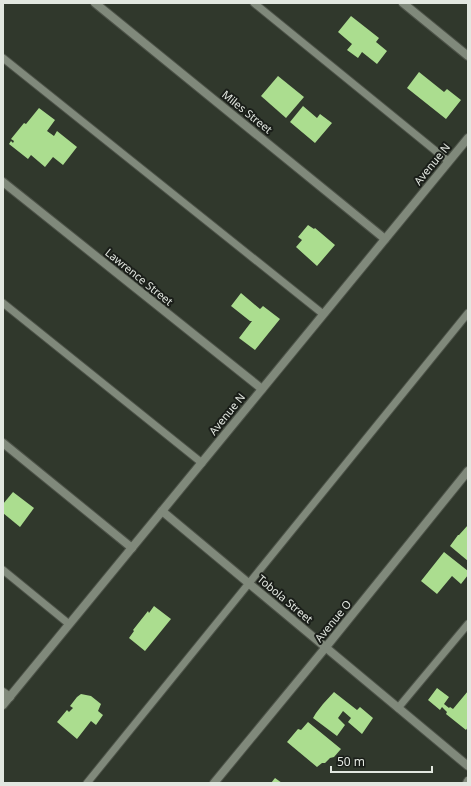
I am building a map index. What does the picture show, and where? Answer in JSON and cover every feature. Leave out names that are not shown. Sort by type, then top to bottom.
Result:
[{"type":"street","name":"Miles Street","points":[[95,3],[385,239]]},
{"type":"street","points":[[403,3],[468,56]]},
{"type":"street","name":"Avenue N","points":[[3,705],[6,694],[69,624],[468,138]]},
{"type":"street","name":"Lawrence Street","points":[[3,182],[262,389]]},
{"type":"street","points":[[3,443],[132,548]]},
{"type":"street","name":"Avenue O","points":[[214,783],[468,471]]},
{"type":"street","name":"Tobola Street","points":[[162,511],[468,766]]},
{"type":"lane","points":[[254,3],[448,161]]},
{"type":"lane","points":[[3,58],[323,314]]},
{"type":"lane","points":[[3,303],[202,462]]},
{"type":"lane","points":[[87,783],[468,313]]},
{"type":"lane","points":[[3,570],[69,624]]},
{"type":"lane","points":[[398,708],[468,624]]},
{"type":"building","points":[[351,16],[379,38],[376,42],[387,51],[377,64],[362,52],[358,58],[347,50],[352,44],[338,32]]},
{"type":"building","points":[[419,72],[444,92],[447,89],[461,100],[446,119],[407,88]]},
{"type":"building","points":[[278,76],[304,97],[286,118],[261,96]]},
{"type":"building","points":[[303,106],[317,118],[320,114],[332,123],[315,143],[290,122]]},
{"type":"building","points":[[39,108],[55,120],[47,131],[54,136],[57,131],[77,147],[63,165],[53,157],[45,167],[31,155],[28,159],[9,144],[11,141],[13,143],[14,141],[11,139]]},
{"type":"building","points":[[308,225],[314,229],[315,228],[335,245],[317,266],[296,247],[302,240],[298,237]]},
{"type":"building","points":[[241,293],[260,309],[263,306],[280,319],[255,350],[239,338],[252,321],[231,306]]},
{"type":"building","points":[[13,492],[34,508],[20,527],[3,513],[3,504]]},
{"type":"building","points":[[468,525],[468,561],[450,546]]},
{"type":"building","points":[[444,552],[468,571],[468,575],[461,584],[452,576],[437,594],[421,581]]},
{"type":"building","points":[[154,606],[171,619],[145,651],[129,638],[134,631],[133,630],[148,611],[149,613]]},
{"type":"building","points":[[437,688],[449,697],[444,704],[453,709],[468,691],[468,727],[466,730],[446,714],[447,712],[442,707],[440,710],[428,700]]},
{"type":"building","points":[[334,692],[357,710],[360,707],[373,718],[362,734],[348,722],[351,718],[343,711],[338,718],[345,725],[337,736],[313,718]]},
{"type":"building","points":[[81,694],[91,696],[101,704],[98,711],[103,715],[96,725],[91,721],[77,739],[57,722],[67,710],[69,712],[73,708],[70,706]]},
{"type":"building","points":[[308,722],[341,749],[334,757],[317,767],[287,742],[298,729],[301,730]]},
{"type":"building","points":[[275,778],[282,783],[271,783]]}]
